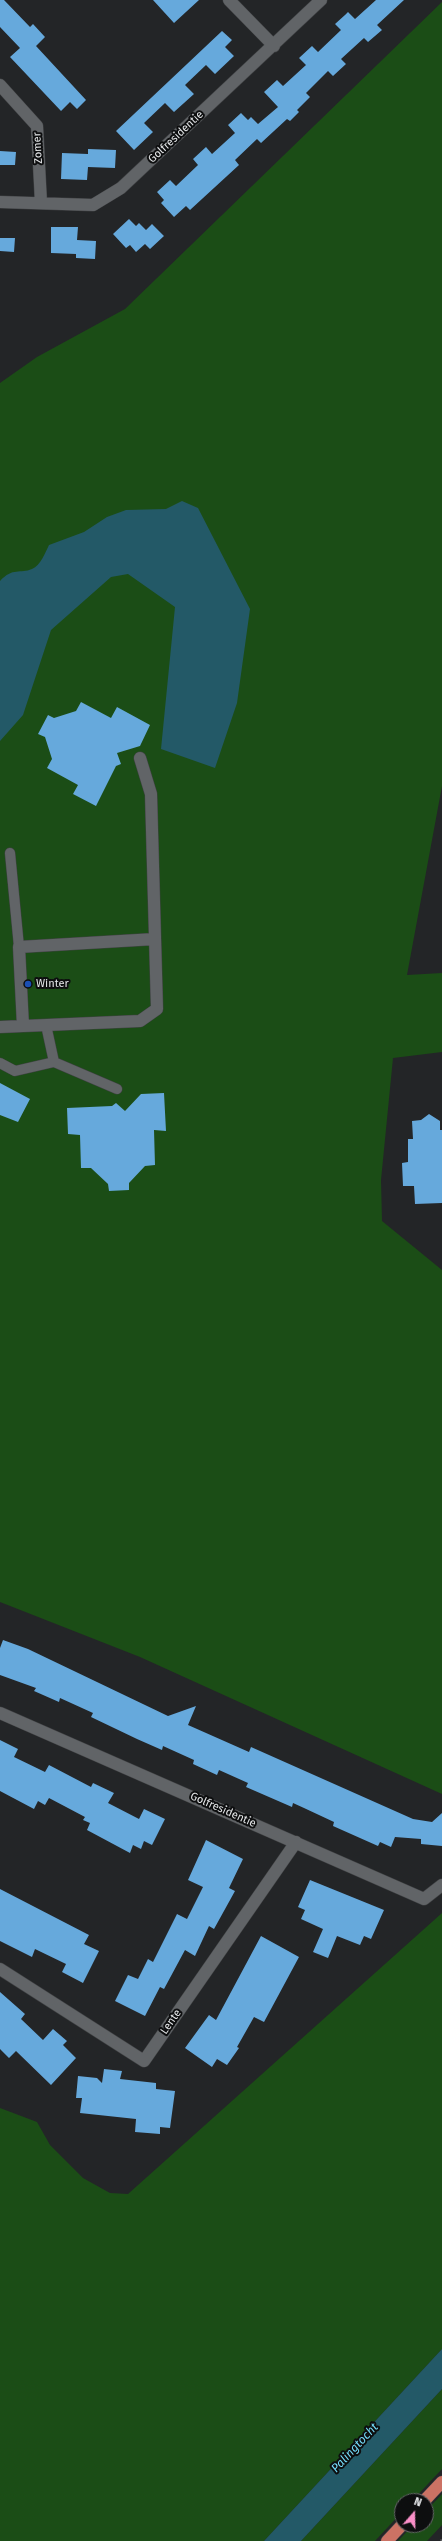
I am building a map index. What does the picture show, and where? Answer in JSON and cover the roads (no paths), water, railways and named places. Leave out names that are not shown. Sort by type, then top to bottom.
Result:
[{"type":"highway","points":[[432,2493],[442,2482]]},
{"type":"highway","points":[[387,2541],[394,2533]]},
{"type":"street","points":[[229,0],[274,46]]},
{"type":"street","name":"Golfresidentie","points":[[0,202],[93,205],[121,188],[274,46],[321,0]]},
{"type":"street","name":"Zomer","points":[[0,85],[37,126],[41,203]]},
{"type":"street","points":[[0,1027],[140,1021],[157,1009],[151,794],[140,758]]},
{"type":"street","points":[[23,1026],[19,947],[155,939]]},
{"type":"street","name":"Golfresidentie","points":[[0,1713],[424,1899],[442,1885]]},
{"type":"street","name":"Lente","points":[[0,1969],[144,2061],[296,1842]]},
{"type":"lane","points":[[10,853],[19,947]]},
{"type":"lane","points":[[46,1025],[54,1062]]},
{"type":"lane","points":[[0,1063],[15,1071],[54,1062],[117,1089]]},
{"type":"water","points":[[182,501],[198,508],[250,609],[237,703],[215,768],[161,749],[175,607],[128,574],[111,577],[51,630],[23,715],[0,741],[0,581],[13,572],[32,569],[38,565],[49,545],[84,532],[107,517],[126,510],[166,509]]},
{"type":"water","name":"Palingtocht","points":[[442,2349],[442,2389],[301,2541],[264,2541]]},
{"type":"place","name":"Winter","points":[[28,984]]}]
